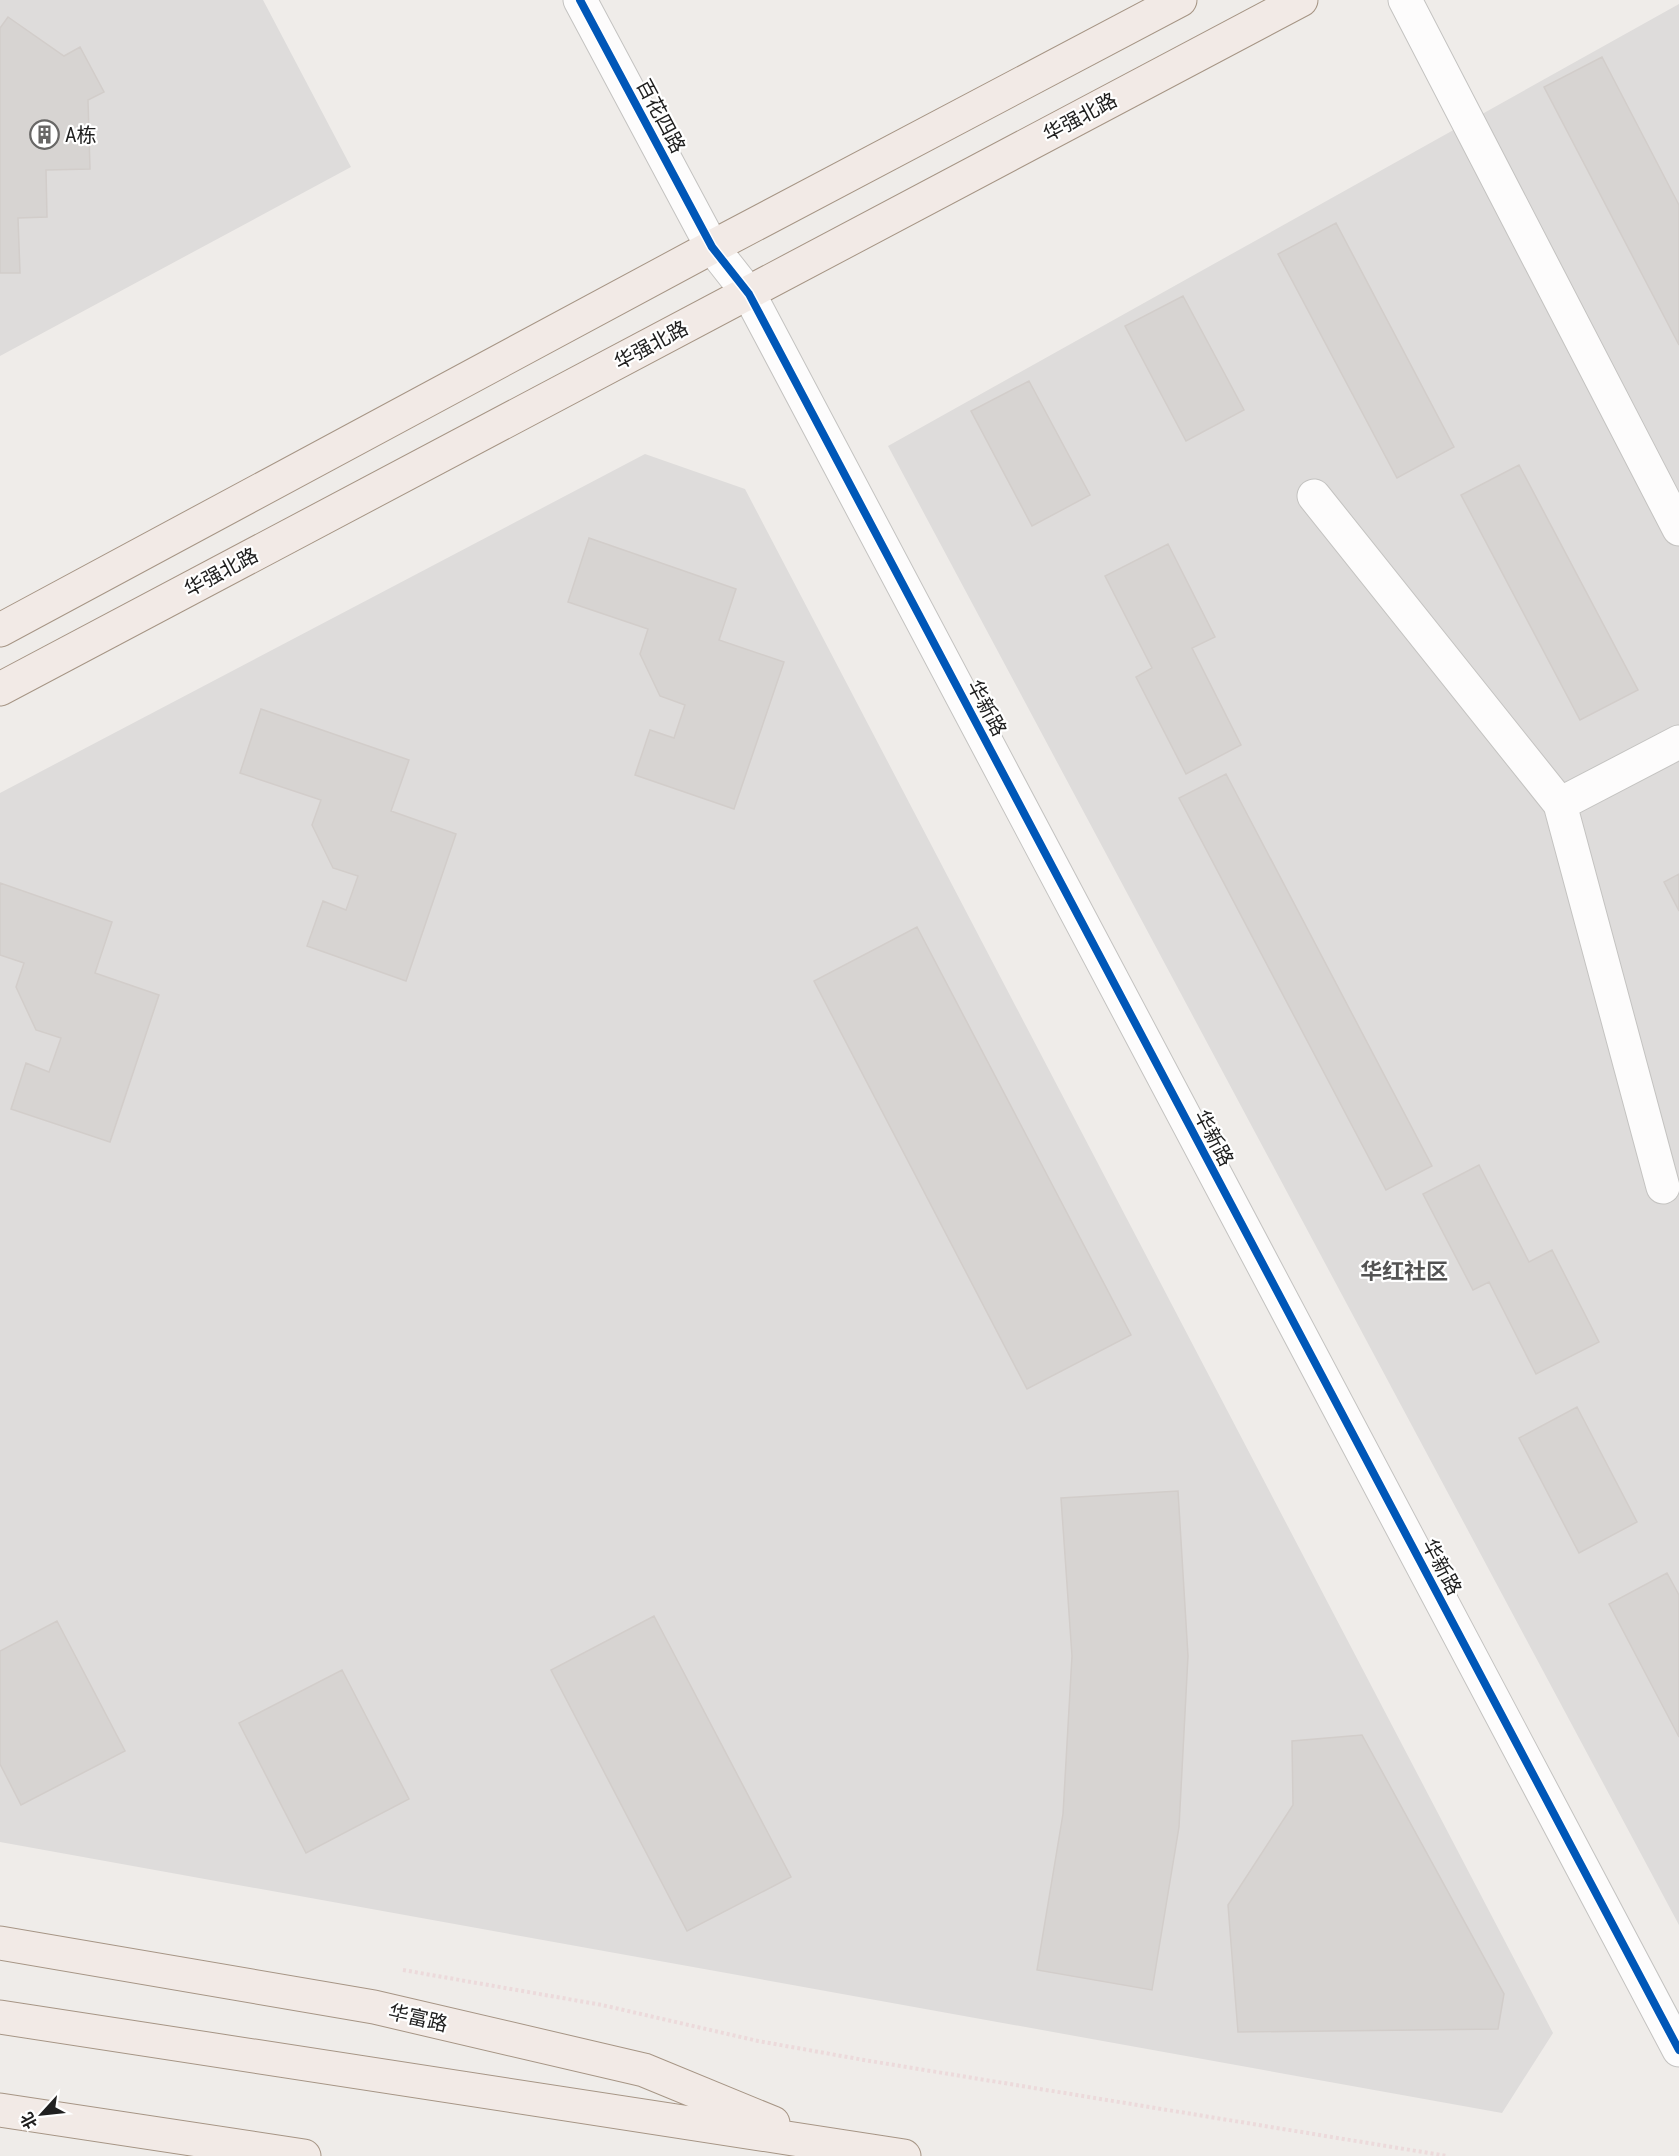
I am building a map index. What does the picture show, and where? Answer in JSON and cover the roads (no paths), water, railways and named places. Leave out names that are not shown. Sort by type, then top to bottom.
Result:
[{"type":"main road","points":[[0,630],[712,247],[1180,0]]},
{"type":"main road","name":"华强北路","points":[[0,689],[1301,0]]},
{"type":"main road","name":"华富路","points":[[0,1943],[374,2007],[644,2070],[822,2143]]},
{"type":"main road","name":"华富路","points":[[0,2017],[904,2156]]},
{"type":"main road","points":[[0,2110],[304,2156]]},
{"type":"street","name":"百花四路","points":[[580,0],[712,247]]},
{"type":"street","points":[[1405,0],[1679,529]]},
{"type":"street","name":"华新路","points":[[712,247],[749,294],[1679,2050]]},
{"type":"street","points":[[1314,496],[1560,804],[1663,1187]]},
{"type":"street","points":[[1560,804],[1679,742]]},
{"type":"place","name":"A栋","points":[[44,135]]},
{"type":"district","name":"华红社区","points":[[1404,1271]]}]
